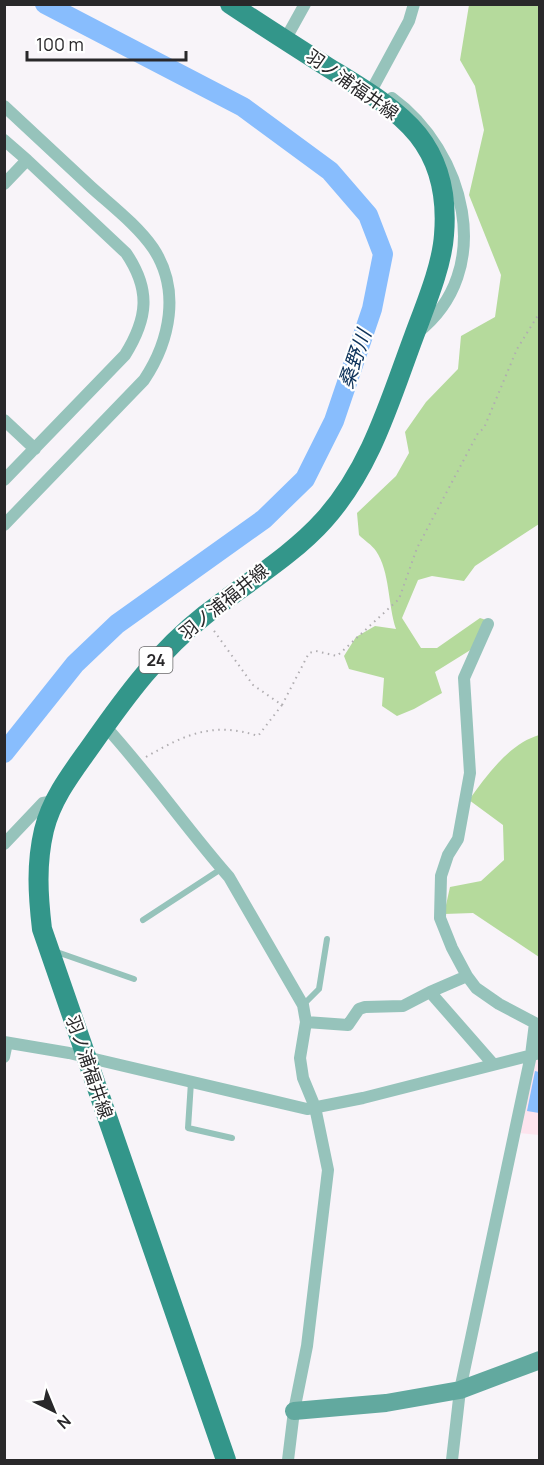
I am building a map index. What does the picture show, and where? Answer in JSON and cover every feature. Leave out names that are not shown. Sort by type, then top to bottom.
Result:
[{"type":"main road","name":"羽ノ浦福井線","points":[[226,1461],[42,929],[37,883],[45,828],[54,801],[105,726],[151,665],[203,616],[323,521],[354,480],[377,436],[414,336],[444,238],[445,196],[436,165],[418,136],[372,90],[288,36],[230,4]]},
{"type":"street","points":[[247,4],[288,36],[305,4]]},
{"type":"street","points":[[372,90],[409,21],[414,4]]},
{"type":"street","points":[[4,106],[125,219],[153,249],[168,283],[170,320],[158,360],[144,380],[4,525]]},
{"type":"street","points":[[4,140],[126,253],[137,269],[144,289],[144,310],[139,333],[126,355],[4,480]]},
{"type":"street","points":[[4,184],[27,160]]},
{"type":"street","points":[[4,420],[35,449]]},
{"type":"street","points":[[452,1461],[460,1390],[535,1054],[535,1023],[490,998],[467,976],[440,918],[441,876],[448,855],[458,839],[470,773],[464,678],[488,624]]},
{"type":"street","points":[[105,726],[138,762],[230,877],[303,1005],[306,1022],[300,1058],[303,1078],[315,1107],[328,1170],[309,1312],[307,1346],[294,1411],[288,1461]]},
{"type":"street","points":[[4,844],[43,803],[54,801]]},
{"type":"street","points":[[306,1022],[348,1026],[359,1009],[403,1006],[467,976]]},
{"type":"street","points":[[430,993],[493,1064]]},
{"type":"street","points":[[4,1057],[6,1042],[69,1053],[307,1109],[363,1098],[535,1054]]},
{"type":"street","points":[[294,1411],[386,1403],[460,1390],[540,1360]]},
{"type":"lane","points":[[143,920],[222,868]]},
{"type":"lane","points":[[303,1005],[319,989],[327,939]]},
{"type":"lane","points":[[50,951],[60,951],[134,979]]},
{"type":"lane","points":[[191,1081],[188,1128],[232,1138]]},
{"type":"path","points":[[138,762],[168,744],[199,732],[236,729],[258,736],[282,705],[309,653],[316,651],[337,656],[399,599],[417,549],[478,433],[484,428],[517,349],[540,312]]},
{"type":"path","points":[[203,616],[253,685],[282,705]]},
{"type":"shaded area","points":[[539,1055],[539,1135],[519,1133],[532,1063]]},
{"type":"green space","points":[[469,5],[539,5],[539,524],[475,566],[464,581],[432,576],[418,580],[402,618],[421,648],[437,648],[480,618],[486,620],[472,649],[435,672],[442,693],[397,716],[382,706],[384,678],[349,669],[344,656],[356,637],[375,626],[396,629],[381,559],[359,535],[357,513],[396,476],[409,453],[405,432],[426,402],[458,369],[461,336],[495,317],[501,275],[469,195],[484,130],[475,86],[460,60]]},
{"type":"green space","points":[[539,735],[539,957],[473,913],[444,914],[450,887],[481,881],[504,860],[503,825],[469,800],[508,753],[528,739]]},
{"type":"water","points":[[535,1071],[539,1072],[539,1113],[527,1111]]},
{"type":"waterway","name":"桑野川","points":[[4,753],[75,664],[117,624],[264,519],[305,479],[334,421],[372,309],[383,254],[368,215],[330,171],[243,107],[45,4]]}]
